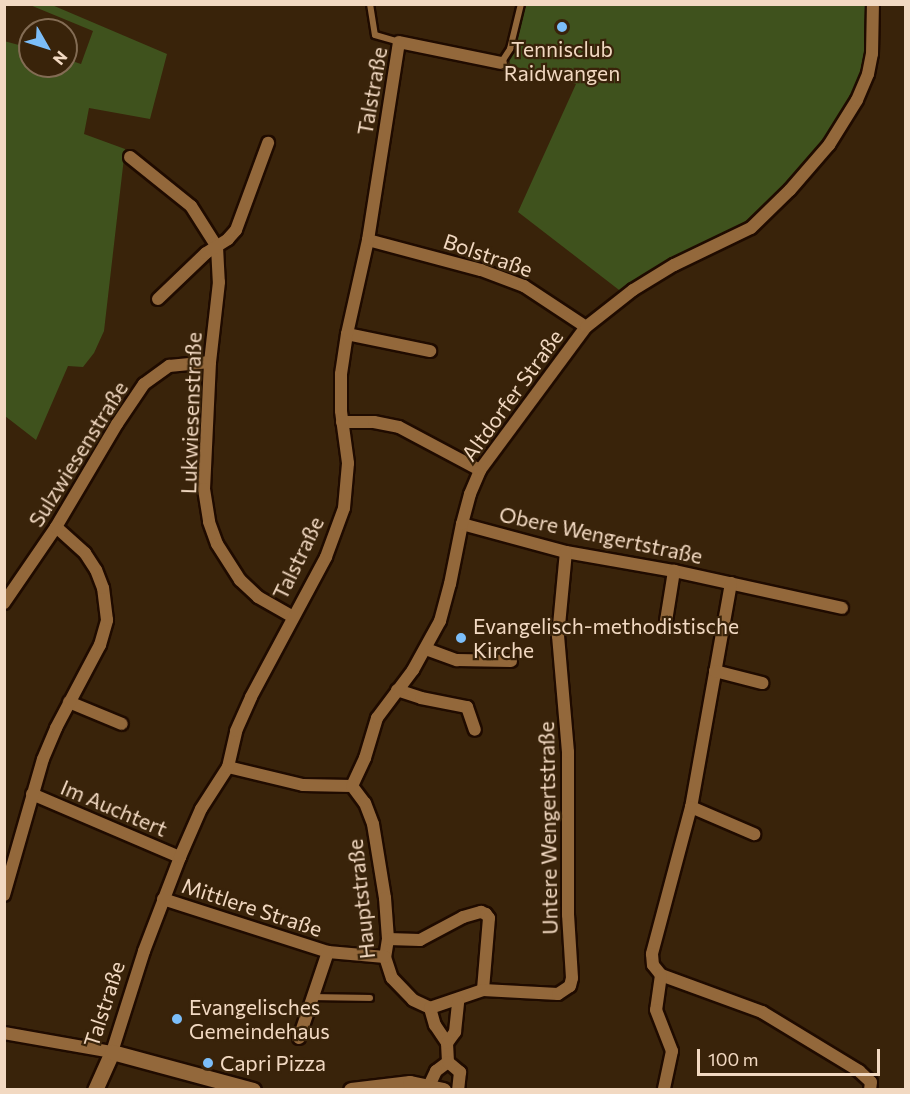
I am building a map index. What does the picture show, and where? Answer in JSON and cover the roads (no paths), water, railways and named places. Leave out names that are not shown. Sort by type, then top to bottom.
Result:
[{"type":"street","name":"Altdorfer Straße","points":[[352,786],[377,718],[426,649],[445,603],[462,524],[480,470],[586,327],[633,290],[674,265],[751,228],[790,190],[829,145],[857,100],[868,74],[872,54],[873,4]]},
{"type":"street","name":"Talstraße","points":[[95,1089],[112,1052],[180,857],[201,809],[228,767],[236,731],[292,617],[326,557],[344,508],[348,463],[342,422],[341,374],[347,334],[368,240],[399,42],[501,63]]},
{"type":"street","points":[[158,299],[206,253],[217,247],[236,230],[268,143]]},
{"type":"street","name":"Lukwiesenstraße","points":[[130,157],[191,206],[217,247],[219,282],[210,362],[204,489],[209,522],[217,544],[240,580],[258,597],[292,617]]},
{"type":"street","name":"Bolstraße","points":[[368,240],[482,270],[513,282],[546,299],[586,327]]},
{"type":"street","points":[[347,334],[430,351]]},
{"type":"street","name":"Sulzwiesenstraße","points":[[4,603],[56,527],[117,424],[144,384],[169,366],[210,362]]},
{"type":"street","points":[[342,422],[374,422],[399,427],[480,470]]},
{"type":"street","name":"Obere Wengertstraße","points":[[462,524],[566,552],[674,571],[842,608]]},
{"type":"street","points":[[4,895],[32,794],[52,739],[100,645],[107,620],[106,604],[96,570],[85,553],[56,527]]},
{"type":"street","name":"Untere Wengertstraße","points":[[430,1008],[458,1001],[483,990],[558,994],[570,986],[572,978],[568,915],[568,752],[558,636],[566,552]]},
{"type":"street","points":[[666,621],[674,571]]},
{"type":"street","points":[[731,583],[690,807],[652,954],[653,965],[661,975],[762,1012],[860,1071],[872,1082],[870,1089]]},
{"type":"street","points":[[426,649],[457,660],[511,661]]},
{"type":"street","points":[[715,671],[762,683]]},
{"type":"street","points":[[398,690],[421,698],[466,707],[475,730]]},
{"type":"street","points":[[69,702],[122,724]]},
{"type":"street","points":[[228,767],[303,785],[352,786]]},
{"type":"street","name":"Hauptstraße","points":[[352,786],[365,803],[373,824],[385,898],[388,939],[385,957],[395,984],[413,1000],[430,1008]]},
{"type":"street","name":"Im Auchtert","points":[[32,794],[180,857]]},
{"type":"street","points":[[690,807],[754,834]]},
{"type":"street","name":"Mittlere Straße","points":[[164,899],[328,952],[385,957]]},
{"type":"street","points":[[388,939],[420,940],[463,916],[481,912],[486,914],[489,918],[483,990]]},
{"type":"street","name":"Mittlere Straße","points":[[298,1038],[328,952]]},
{"type":"street","points":[[661,975],[656,1010],[672,1051],[664,1089]]},
{"type":"street","points":[[447,1043],[455,1032],[458,1001]]},
{"type":"street","points":[[430,1008],[435,1025],[447,1043],[448,1062],[460,1072],[458,1089]]},
{"type":"street","points":[[4,1033],[112,1052],[252,1089]]},
{"type":"street","points":[[351,1089],[410,1083],[436,1088],[435,1071],[448,1062]]},
{"type":"lane","points":[[370,4],[375,35],[399,42]]},
{"type":"lane","points":[[501,63],[510,49],[521,4]]},
{"type":"lane","points":[[313,997],[370,998]]},
{"type":"place","name":"Tennisclub Raidwangen","points":[[562,27]]},
{"type":"place","name":"Evangelisch-methodistische Kirche","points":[[461,638]]},
{"type":"place","name":"Evangelisches Gemeindehaus","points":[[177,1019]]},
{"type":"place","name":"Capri Pizza","points":[[208,1063]]}]
